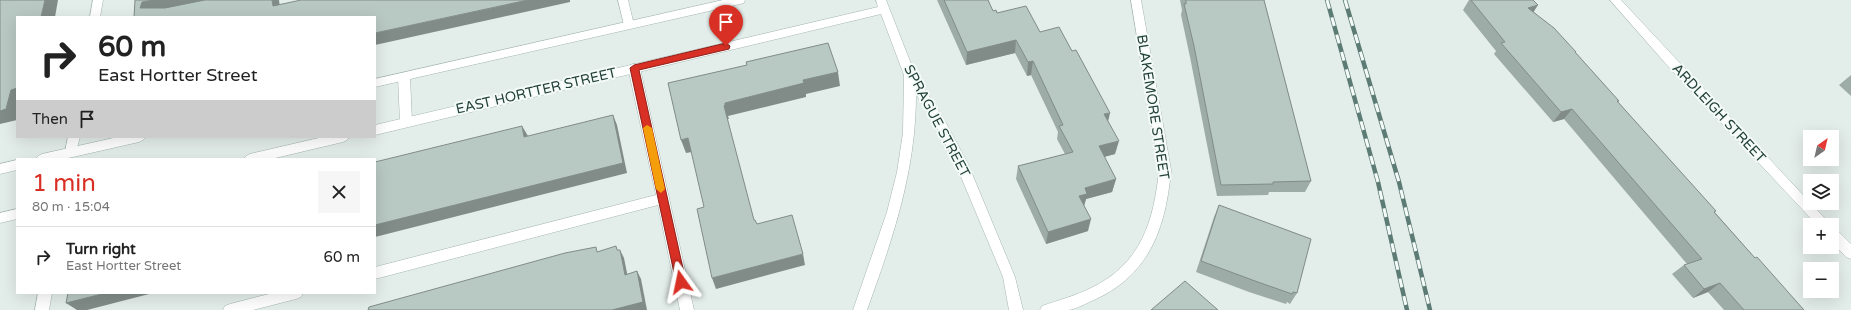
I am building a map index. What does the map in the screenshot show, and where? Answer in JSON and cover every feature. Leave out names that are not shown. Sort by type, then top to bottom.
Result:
[{"type":"street","points":[[95,16],[98,0]]},
{"type":"street","points":[[623,0],[629,25]]},
{"type":"street","points":[[376,83],[740,0]]},
{"type":"street","name":"BLAKEMORE STREET","points":[[1047,310],[1084,300],[1112,284],[1142,254],[1154,233],[1160,214],[1165,191],[1165,170],[1136,0]]},
{"type":"street","name":"ARDLEIGH STREET","points":[[1615,0],[1670,62],[1818,218]]},
{"type":"street","name":"EAST HORTTER STREET","points":[[376,130],[634,68],[883,4]]},
{"type":"street","name":"SPRAGUE STREET","points":[[883,4],[910,75],[942,126],[962,164],[1009,277],[1016,310]]},
{"type":"street","points":[[634,68],[687,310]]},
{"type":"street","points":[[860,310],[886,238],[900,191],[907,151],[910,114],[910,75]]},
{"type":"street","points":[[404,77],[406,122]]},
{"type":"street","points":[[71,152],[74,138]]},
{"type":"street","points":[[46,158],[134,138]]},
{"type":"street","points":[[254,158],[340,138]]},
{"type":"street","points":[[0,169],[16,165]]},
{"type":"street","points":[[376,273],[663,198]]},
{"type":"street","points":[[0,218],[16,214]]},
{"type":"street","points":[[1839,239],[1851,252]]},
{"type":"street","points":[[42,310],[45,294]]},
{"type":"street","points":[[230,310],[292,294]]},
{"type":"building","points":[[0,0],[45,0],[41,16],[16,16],[16,88],[11,90],[6,109],[0,111]]},
{"type":"building","points":[[135,0],[153,0],[142,2],[140,8],[165,8],[205,0],[272,0],[273,6],[301,0],[528,0],[376,33],[376,16],[134,16]]},
{"type":"building","points":[[944,0],[988,0],[993,11],[996,10],[997,13],[1026,6],[1040,32],[1059,27],[1072,51],[1076,50],[1110,113],[1104,114],[1119,141],[1099,146],[1116,179],[1085,188],[1087,194],[1079,196],[1091,219],[1048,232],[1018,166],[1073,152],[1059,126],[1063,125],[1033,61],[1028,62],[1016,40],[967,52]]},
{"type":"building","points":[[1186,0],[1264,0],[1311,181],[1273,182],[1273,184],[1221,185],[1194,46],[1184,4],[1186,4]]},
{"type":"building","points":[[1471,0],[1533,0],[1538,5],[1528,8],[1554,28],[1576,52],[1619,101],[1617,101],[1716,211],[1714,212],[1755,258],[1757,257],[1804,310],[1744,310],[1720,283],[1704,289],[1684,265],[1702,259],[1572,109],[1561,112],[1501,43],[1505,42]]},
{"type":"building","points":[[828,43],[838,72],[803,80],[804,83],[725,103],[724,106],[754,220],[757,224],[792,215],[803,254],[712,278],[697,209],[704,207],[688,138],[681,140],[668,83],[747,65],[746,62]]},
{"type":"building","points":[[613,115],[623,163],[376,225],[376,162],[522,126],[524,137]]},
{"type":"building","points":[[1219,205],[1311,239],[1297,293],[1293,292],[1292,294],[1201,261]]},
{"type":"building","points":[[616,246],[617,250],[620,250],[625,275],[637,271],[643,302],[612,310],[368,310],[369,307],[565,253],[596,247],[597,252]]},
{"type":"building","points":[[1185,281],[1218,310],[1151,310]]},
{"type":"building","points":[[68,294],[102,294],[66,303]]},
{"type":"railway","points":[[1327,0],[1378,182],[1407,310]]},
{"type":"railway","points":[[1345,0],[1399,182],[1430,310]]},
{"type":"slow traffic","points":[[647,128],[661,189]]},
{"type":"route","points":[[681,282],[634,68],[726,46]]}]
